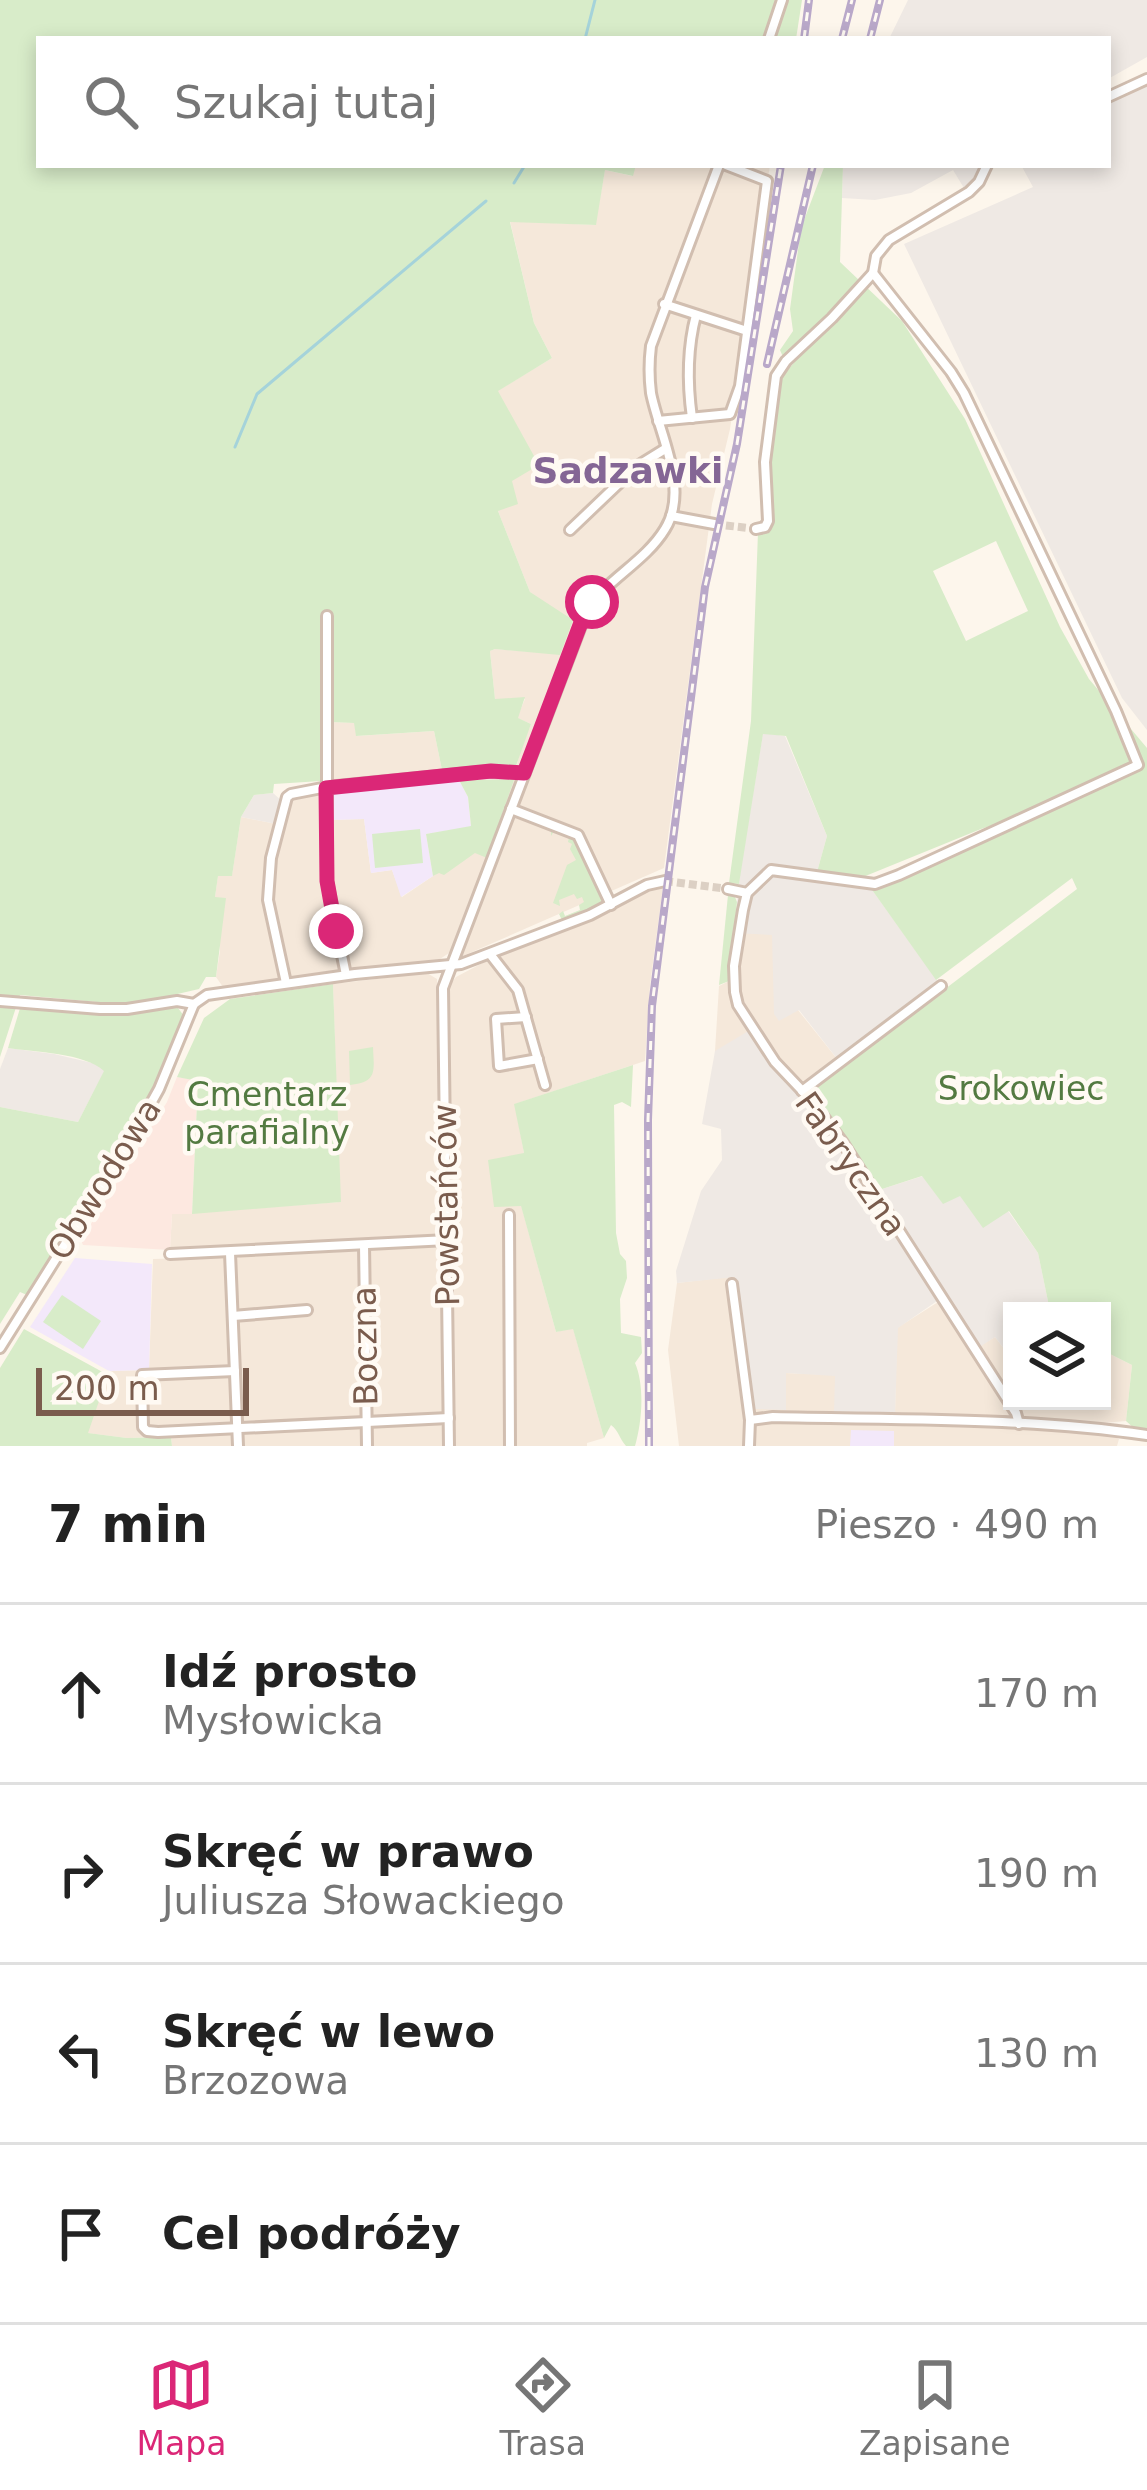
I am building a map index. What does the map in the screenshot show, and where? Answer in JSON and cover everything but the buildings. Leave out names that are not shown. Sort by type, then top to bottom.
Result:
[{"type":"street","points":[[770,36],[782,0]]},
{"type":"street","points":[[1111,96],[1147,79]]},
{"type":"street","points":[[714,524],[671,516],[674,487],[649,361],[664,304],[722,168]]},
{"type":"street","points":[[658,421],[730,414],[740,386],[766,181],[731,168]]},
{"type":"street","points":[[756,529],[768,520],[765,462],[776,376],[873,273],[876,256],[890,240],[969,192],[986,168]]},
{"type":"street","points":[[728,889],[747,893],[771,870],[874,884],[1138,765],[951,372],[873,273]]},
{"type":"street","points":[[664,304],[747,331]]},
{"type":"street","points":[[692,418],[687,385],[696,315]]},
{"type":"street","points":[[570,530],[636,467],[665,449]]},
{"type":"street","name":"Powstańców","points":[[449,1446],[443,988],[586,610],[654,544],[671,516]]},
{"type":"street","points":[[327,616],[329,900],[346,975]]},
{"type":"street","points":[[286,983],[268,900],[275,839],[287,797],[298,791],[491,771],[524,773]]},
{"type":"street","points":[[511,809],[578,835],[611,905]]},
{"type":"street","points":[[0,1001],[100,1010],[177,1001],[194,1004],[207,995],[449,965],[490,954],[665,881]]},
{"type":"street","name":"Fabryczna","points":[[747,893],[734,966],[735,992],[744,1016],[775,1062],[843,1143],[1016,1413],[1018,1424]]},
{"type":"street","points":[[490,954],[518,990],[545,1085]]},
{"type":"street","points":[[802,1091],[941,986]]},
{"type":"street","name":"Obwodowa","points":[[0,1348],[159,1089],[194,1004]]},
{"type":"street","points":[[526,1017],[496,1019],[499,1066],[538,1059]]},
{"type":"street","points":[[509,1215],[510,1446]]},
{"type":"street","points":[[170,1254],[448,1240]]},
{"type":"street","name":"Boczna","points":[[364,1245],[367,1446]]},
{"type":"street","points":[[230,1253],[238,1446]]},
{"type":"street","points":[[732,1285],[750,1420],[749,1446]]},
{"type":"street","points":[[233,1316],[307,1310]]},
{"type":"street","points":[[235,1371],[142,1376],[143,1427],[158,1432],[238,1430],[449,1418]]},
{"type":"street","points":[[750,1420],[1018,1424],[1147,1435]]},
{"type":"street","points":[[1110,1443],[1112,1430]]},
{"type":"shaded area","points":[[908,0],[1147,0],[1147,57],[1111,77],[1111,36],[890,36]]},
{"type":"shaded area","points":[[1147,80],[1147,730],[1122,698],[904,244],[1033,187],[1023,168],[1111,168],[1111,100]]},
{"type":"shaded area","points":[[635,168],[770,168],[730,429],[712,504],[664,868],[463,956],[449,953],[437,961],[350,970],[331,882],[329,820],[364,819],[371,873],[392,870],[402,897],[475,852],[514,780],[531,724],[517,718],[525,699],[495,699],[490,651],[559,654],[498,511],[512,481],[497,391],[552,358],[534,323],[510,221],[595,225],[605,170],[632,176]]},
{"type":"shaded area","points":[[843,168],[980,168],[964,188],[953,170],[911,193],[875,200],[842,198]]},
{"type":"shaded area","points":[[330,722],[355,723],[357,736],[434,731],[442,770],[330,784]]},
{"type":"shaded area","points":[[763,733],[785,736],[827,836],[817,872],[863,877],[941,986],[838,1060],[799,1010],[779,1021],[774,1014],[772,935],[734,933]]},
{"type":"shaded area","points":[[459,780],[468,797],[471,827],[426,834],[433,876],[401,897],[392,870],[371,873],[364,819],[332,820],[333,793]]},
{"type":"shaded area","points":[[273,793],[283,802],[276,824],[241,817],[254,795]]},
{"type":"shaded area","points":[[320,793],[325,903],[339,968],[335,974],[290,978],[271,898],[274,857],[290,798]]},
{"type":"shaded area","points":[[241,817],[276,824],[267,860],[265,901],[281,976],[277,981],[223,987],[216,977],[220,951],[215,897],[218,875],[232,875]]},
{"type":"shaded area","points":[[663,887],[645,1061],[515,1104],[524,1153],[521,1205],[556,1332],[573,1328],[604,1438],[587,1446],[455,1446],[448,987],[456,977],[490,959]]},
{"type":"shaded area","points":[[734,932],[772,934],[798,1010],[838,1060],[803,1089],[715,1051],[719,986],[729,981]]},
{"type":"shaded area","points":[[427,973],[437,979],[442,1237],[170,1250],[172,1214],[340,1202],[333,984]]},
{"type":"shaded area","points":[[755,1027],[835,1137],[937,1301],[898,1328],[895,1414],[834,1412],[835,1376],[786,1373],[786,1410],[755,1409],[735,1277],[677,1283],[676,1271],[701,1191],[722,1160],[721,1129],[702,1124],[715,1051]]},
{"type":"shaded area","points":[[8,1048],[54,1054],[105,1070],[78,1122],[0,1107],[0,1069]]},
{"type":"shaded area","points":[[177,1077],[198,1080],[192,1214],[172,1214],[170,1250],[83,1245],[81,1240],[167,1102]]},
{"type":"shaded area","points":[[923,1176],[1008,1211],[1038,1253],[1048,1302],[1003,1302],[1003,1347],[995,1337],[978,1348],[879,1190]]},
{"type":"shaded area","points":[[441,1243],[445,1250],[444,1412],[441,1416],[371,1419],[368,1251]]},
{"type":"shaded area","points":[[360,1251],[362,1418],[241,1423],[234,1260]]},
{"type":"shaded area","points":[[222,1257],[226,1261],[235,1446],[172,1446],[171,1437],[87,1433],[109,1371],[149,1370],[153,1259]]},
{"type":"shaded area","points":[[75,1258],[152,1264],[149,1370],[109,1371],[30,1327]]},
{"type":"shaded area","points":[[735,1276],[785,1373],[835,1375],[836,1424],[1101,1431],[1119,1439],[1117,1446],[679,1446],[668,1350],[677,1283]]},
{"type":"shaded area","points":[[946,1297],[978,1347],[995,1337],[1003,1347],[1003,1410],[1111,1410],[1111,1354],[1132,1365],[1126,1421],[895,1414],[897,1328]]},
{"type":"shaded area","points":[[437,1423],[444,1427],[444,1446],[370,1446],[372,1425]]},
{"type":"shaded area","points":[[362,1426],[364,1446],[241,1446],[244,1432]]},
{"type":"shaded area","points":[[851,1430],[894,1431],[894,1446],[850,1446]]},
{"type":"green space","points":[[0,0],[775,0],[771,15],[779,0],[766,36],[771,16],[763,36],[36,36],[36,168],[635,168],[633,176],[605,170],[596,225],[510,222],[534,323],[552,358],[498,391],[539,465],[512,481],[518,504],[498,511],[530,592],[573,620],[560,655],[490,651],[495,699],[525,697],[518,718],[531,724],[516,766],[442,770],[434,731],[356,736],[354,723],[330,722],[334,633],[322,632],[321,781],[274,784],[273,793],[254,795],[241,817],[232,876],[218,876],[215,897],[226,898],[216,977],[206,977],[199,989],[130,1005],[20,995],[0,1057]]},
{"type":"green space","points":[[786,0],[802,0],[796,36],[773,36]]},
{"type":"green space","name":"Srokowiec","points":[[824,168],[843,168],[840,262],[902,321],[965,419],[1060,627],[1089,679],[1147,748],[1147,1440],[1126,1421],[1132,1365],[1111,1354],[1111,1302],[1048,1302],[1038,1253],[1009,1211],[983,1228],[960,1196],[943,1204],[922,1176],[879,1190],[832,1118],[809,1092],[1077,889],[1072,878],[936,980],[870,887],[896,883],[1046,814],[1044,808],[863,877],[817,872],[827,836],[786,736],[763,734],[739,884],[729,883],[751,721],[758,532],[773,518],[769,456],[781,378],[808,346],[806,337],[783,357],[780,350],[793,331],[790,309],[801,228]],"holes":[[[996,541],[1028,611],[966,641],[933,571]]]},
{"type":"green space","points":[[459,780],[514,780],[487,858],[475,853],[444,875],[433,876],[426,834],[471,826],[468,797]]},
{"type":"green space","points":[[420,829],[423,863],[375,868],[372,834]]},
{"type":"green space","points":[[554,829],[577,839],[604,902],[562,920],[559,914],[580,910],[584,902],[574,894],[559,900],[560,906],[553,903],[567,865],[576,860],[569,837],[554,831],[551,836]]},
{"type":"green space","points":[[728,895],[737,902],[729,981],[719,985]]},
{"type":"green space","name":"Cmentarz parafialny","points":[[333,984],[341,1202],[192,1214],[198,1081],[177,1077],[204,1018],[230,999]]},
{"type":"green space","points":[[175,1004],[184,1016],[151,1098],[27,1295],[20,1292],[0,1324],[0,1107],[78,1122],[104,1071],[72,1057],[8,1048],[21,1005],[103,1015]]},
{"type":"green space","points":[[373,1047],[370,1078],[350,1085],[349,1051]]},
{"type":"green space","points":[[633,1065],[631,1107],[622,1102],[614,1105],[616,1233],[627,1278],[620,1299],[621,1333],[641,1337],[642,1353],[635,1363],[641,1393],[639,1426],[635,1446],[626,1446],[611,1425],[604,1438],[573,1329],[556,1332],[521,1206],[494,1207],[488,1160],[524,1153],[514,1104]]},
{"type":"green space","points":[[62,1295],[101,1321],[83,1349],[43,1322]]},
{"type":"green space","points":[[24,1329],[108,1375],[88,1433],[171,1437],[172,1446],[0,1446],[0,1368]]},
{"type":"waterway","points":[[586,36],[595,0]]},
{"type":"waterway","points":[[514,183],[523,168]]},
{"type":"waterway","points":[[235,447],[257,394],[486,201]]},
{"type":"tunnel","points":[[714,524],[756,529]]},
{"type":"tunnel","points":[[665,881],[728,889]]},
{"type":"railway","points":[[804,36],[809,0]]},
{"type":"railway","points":[[843,36],[852,0]]},
{"type":"railway","points":[[871,36],[880,0]]},
{"type":"railway","points":[[649,1446],[652,1006],[705,587],[737,444],[781,168]]},
{"type":"railway","points":[[767,364],[812,168]]},
{"type":"district","name":"Sadzawki","points":[[628,470]]},
{"type":"route","points":[[336,931],[327,881],[326,788],[491,771],[524,773],[592,602]]}]
